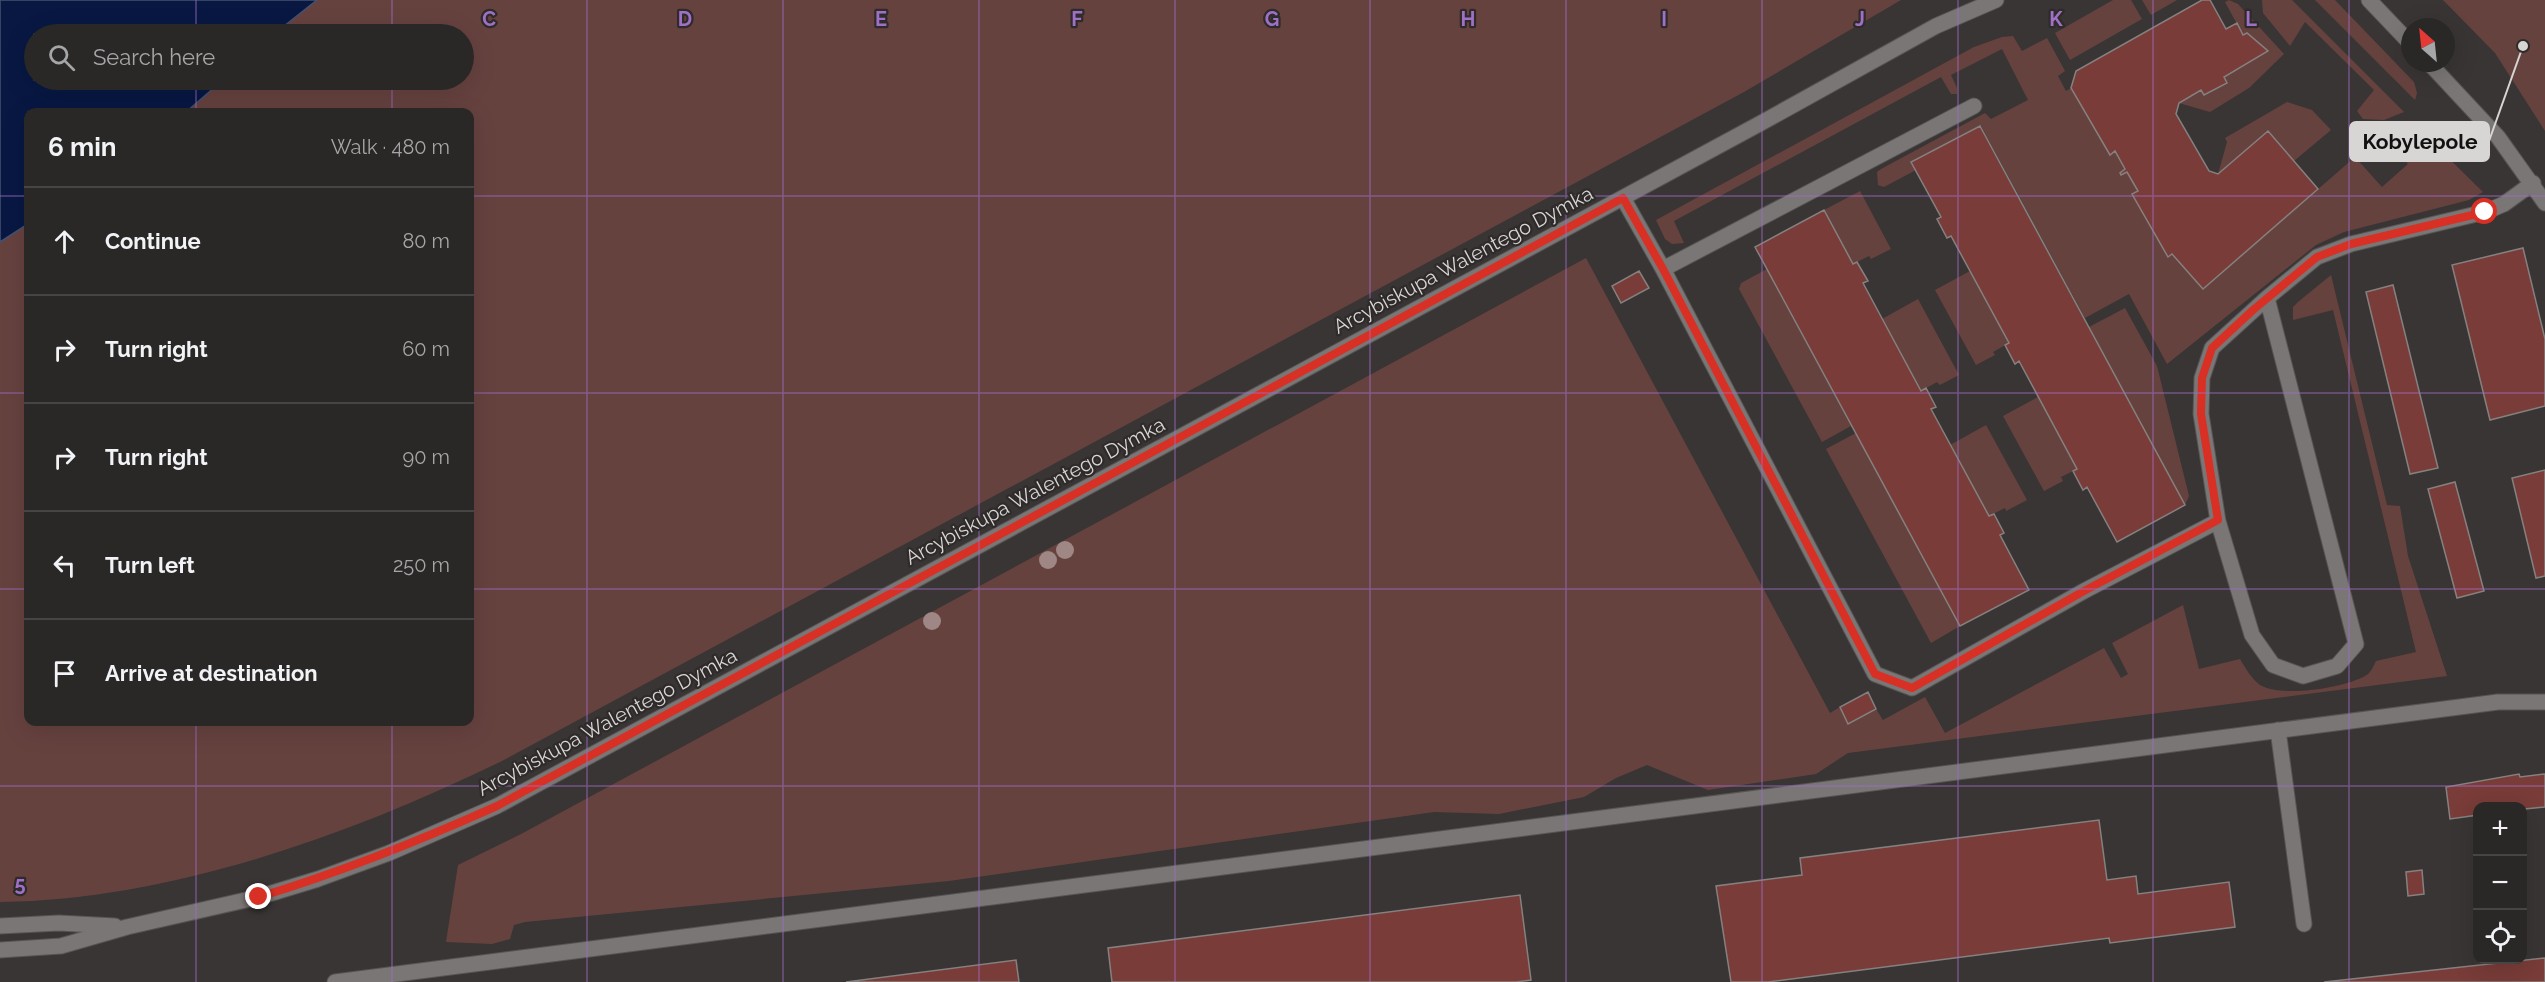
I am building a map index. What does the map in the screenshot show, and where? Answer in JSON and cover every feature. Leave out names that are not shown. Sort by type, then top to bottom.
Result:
[{"type":"street","name":"Arcybiskupa Walentego Dymka","points":[[1936,26],[1969,0]]},
{"type":"street","name":"Arcybiskupa Walentego Dymka","points":[[0,950],[61,946],[318,879],[389,853],[497,806],[1623,198],[1936,26],[1996,0]]},
{"type":"street","points":[[2369,0],[2401,34]]},
{"type":"street","points":[[2437,72],[2498,137],[2533,183],[2545,203]]},
{"type":"street","points":[[1663,269],[1974,106]]},
{"type":"street","points":[[2267,298],[2356,644],[2337,666],[2303,676],[2273,665],[2252,635],[2218,520],[2201,414],[2202,378],[2212,348],[2267,298],[2317,257],[2351,244],[2485,212],[2504,204],[2533,183]]},
{"type":"street","points":[[1623,198],[1663,269],[1875,674],[1912,688],[2084,591],[2218,520]]},
{"type":"street","points":[[335,982],[2498,702],[2545,702]]},
{"type":"street","points":[[2278,730],[2304,924]]},
{"type":"street","name":"Arcybiskupa Walentego Dymka","points":[[0,926],[59,923],[127,927]]},
{"type":"shaded area","points":[[0,0],[1901,0],[1744,92],[502,761],[383,814],[321,838],[258,858],[193,876],[129,890],[64,898],[0,902]]},
{"type":"shaded area","points":[[2113,0],[2131,0],[2142,19],[2070,60],[2055,33]]},
{"type":"shaded area","points":[[2142,0],[2177,0],[2151,15]]},
{"type":"shaded area","points":[[2229,0],[2238,4],[2284,54],[2249,88],[2210,112],[2179,103],[2201,90],[2205,95],[2227,83],[2224,77],[2267,51],[2247,33],[2243,35],[2225,2]]},
{"type":"shaded area","points":[[2262,0],[2292,0],[2404,112],[2384,120],[2363,119],[2357,111],[2374,90],[2305,22],[2290,46],[2263,13]]},
{"type":"shaded area","points":[[2315,0],[2335,0],[2401,69],[2401,72],[2404,72],[2414,82],[2417,93],[2415,100]]},
{"type":"shaded area","points":[[2443,0],[2545,0],[2545,131],[2495,53]]},
{"type":"shaded area","points":[[2013,36],[2022,51],[2047,38],[2065,71],[2058,76],[2066,91],[2071,88],[2109,154],[2115,151],[2125,169],[2120,173],[2121,175],[2127,172],[2138,191],[2132,194],[2168,256],[2172,254],[2203,289],[2355,157],[2382,187],[2408,164],[2397,151],[2426,136],[2483,192],[2469,200],[2344,232],[2316,245],[2167,364],[2129,294],[2085,318],[1981,126],[1912,162],[1916,170],[1884,187],[1878,185],[1877,172],[1881,169],[1985,113],[1991,119],[2028,100],[2002,49],[1951,75],[1957,88],[1957,94],[1951,94],[1941,77],[1674,221],[1684,243],[1672,244],[1665,239],[1656,220],[1974,47],[2002,37]]},
{"type":"shaded area","points":[[2287,102],[2312,110],[2331,130],[2294,161],[2268,131],[2218,174],[2227,142],[2225,138]]},
{"type":"shaded area","points":[[1860,191],[1891,249],[1871,259],[1869,256],[1853,264],[1824,210]]},
{"type":"shaded area","points":[[1586,258],[1830,713],[1840,707],[1849,724],[1876,709],[1883,720],[1925,697],[1945,733],[2104,648],[2121,678],[2128,674],[2112,643],[2183,605],[2199,669],[2240,659],[2260,685],[2270,689],[2297,691],[2328,688],[2367,675],[2376,661],[2416,652],[2333,310],[2293,320],[2293,307],[2331,275],[2387,505],[2400,506],[2408,556],[2447,676],[1848,753],[1816,774],[1708,790],[1647,765],[1616,778],[1584,797],[1499,814],[1434,812],[949,881],[525,922],[514,925],[510,939],[492,944],[446,942],[458,865],[523,833]]},
{"type":"shaded area","points":[[1767,269],[1851,426],[1822,442],[1739,289],[1741,283]]},
{"type":"shaded area","points":[[1970,271],[2009,343],[1993,352],[1995,355],[1976,365],[1935,290]]},
{"type":"shaded area","points":[[1918,299],[1959,375],[1940,385],[1937,382],[1921,391],[1882,319]]},
{"type":"shaded area","points":[[2125,308],[2157,366],[2189,496],[2185,505],[2089,327]]},
{"type":"shaded area","points":[[2038,397],[2077,469],[2061,477],[2063,481],[2044,491],[2003,416]]},
{"type":"shaded area","points":[[1986,425],[2027,500],[2006,511],[2005,508],[1989,516],[1950,445]]},
{"type":"shaded area","points":[[1856,433],[1960,626],[1931,643],[1826,449]]},
{"type":"water","points":[[0,0],[317,0],[287,24],[24,24],[24,90],[211,90],[191,108],[24,108],[24,227],[0,242]]},
{"type":"building","points":[[2202,0],[2210,0],[2226,29],[2237,23],[2243,35],[2247,33],[2268,51],[2224,77],[2227,83],[2204,95],[2201,90],[2179,103],[2176,114],[2209,171],[2218,174],[2268,131],[2318,189],[2203,289],[2172,254],[2168,257],[2132,194],[2138,191],[2127,172],[2121,175],[2120,173],[2125,169],[2115,151],[2110,155],[2071,88],[2076,71]]},
{"type":"building","points":[[1980,126],[2185,505],[2117,542],[2087,487],[2083,490],[2073,471],[2077,469],[2019,361],[2015,364],[2005,345],[2009,343],[1951,236],[1947,238],[1937,219],[1941,217],[1911,162]]},
{"type":"building","points":[[1824,210],[1853,264],[1857,262],[1868,281],[1863,283],[1921,391],[1926,388],[1936,407],[1931,409],[1989,516],[1994,514],[2004,533],[2000,535],[2029,590],[1960,626],[1755,247]]},
{"type":"building","points":[[2523,248],[2545,339],[2545,406],[2490,420],[2452,265]]},
{"type":"building","points":[[1639,271],[1649,288],[1621,303],[1612,286]]},
{"type":"building","points":[[2393,285],[2438,468],[2410,474],[2366,292]]},
{"type":"building","points":[[2545,470],[2545,576],[2536,578],[2512,478]]},
{"type":"building","points":[[2455,482],[2484,591],[2457,598],[2428,489]]},
{"type":"building","points":[[1868,692],[1876,709],[1848,724],[1840,707]]},
{"type":"building","points":[[2519,774],[2520,777],[2545,774],[2545,807],[2527,809],[2527,802],[2473,802],[2473,816],[2450,819],[2446,787]]},
{"type":"building","points":[[2099,820],[2107,880],[2136,876],[2138,894],[2229,882],[2235,927],[2110,943],[2109,938],[1768,982],[1731,982],[1716,886],[1802,875],[1800,858]]},
{"type":"building","points":[[2422,870],[2424,894],[2408,896],[2406,872]]},
{"type":"building","points":[[1520,895],[1531,980],[1516,982],[1112,982],[1108,948]]},
{"type":"building","points":[[2545,958],[2545,982],[2324,982],[2490,964],[2527,964],[2527,960]]},
{"type":"building","points":[[1016,960],[1019,982],[846,982]]},
{"type":"place","name":"Kobylepole","points":[[2523,46]]},
{"type":"route","points":[[259,897],[318,879],[389,853],[497,806],[1623,198],[1663,269],[1875,674],[1912,688],[2084,591],[2218,520],[2201,414],[2202,378],[2212,348],[2253,310],[2317,257],[2351,244],[2485,212]]}]
